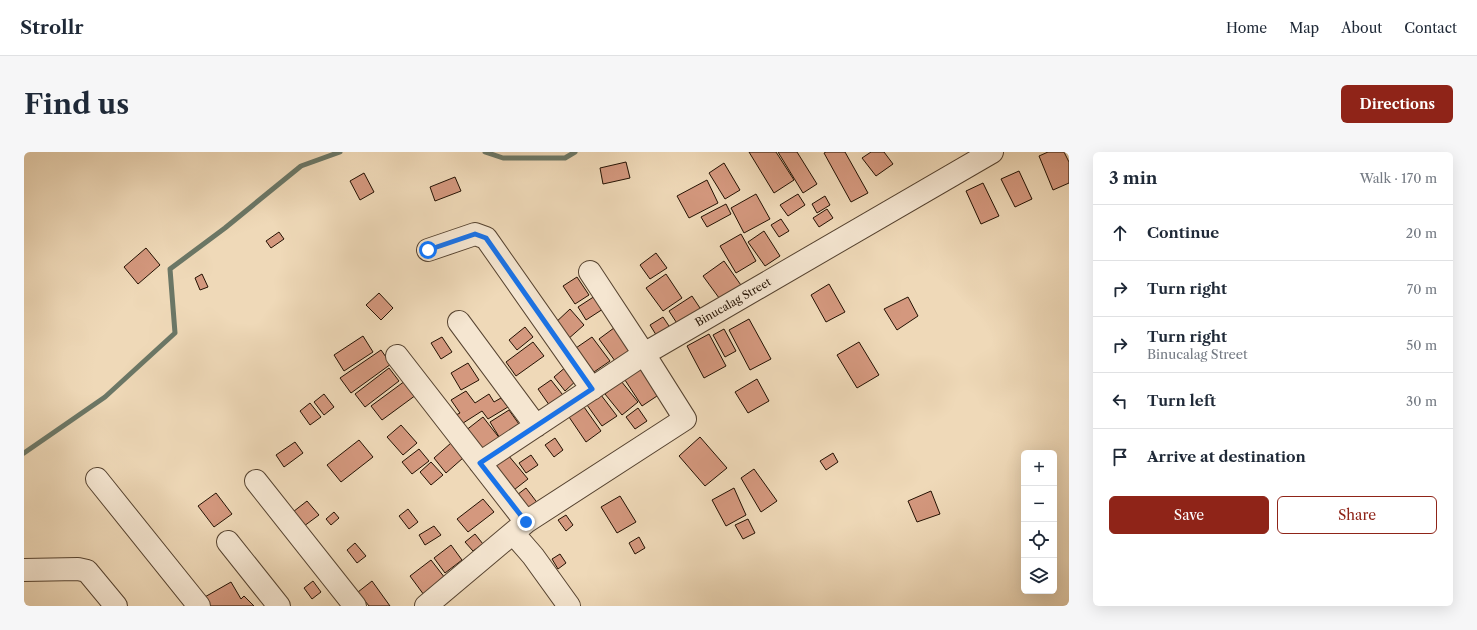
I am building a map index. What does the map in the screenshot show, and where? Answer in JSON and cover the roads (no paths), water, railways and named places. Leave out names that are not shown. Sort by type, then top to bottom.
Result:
[{"type":"street","name":"Binucalag Street","points":[[480,463],[644,354],[992,152]]},
{"type":"street","points":[[428,250],[475,234],[486,238],[592,389]]},
{"type":"street","points":[[426,606],[519,528],[685,419],[590,272]]},
{"type":"street","points":[[459,322],[536,426]]},
{"type":"street","points":[[398,356],[480,463],[519,528],[533,556],[569,606]]},
{"type":"street","points":[[97,479],[199,606]]},
{"type":"street","points":[[256,481],[355,606]]},
{"type":"street","points":[[228,542],[279,606]]},
{"type":"street","points":[[24,570],[78,569],[87,571],[116,606]]},
{"type":"waterway","points":[[24,453],[105,397],[175,333],[170,269],[225,228],[301,166],[340,152]]},
{"type":"waterway","points":[[485,152],[503,158],[565,158],[575,152]]}]
